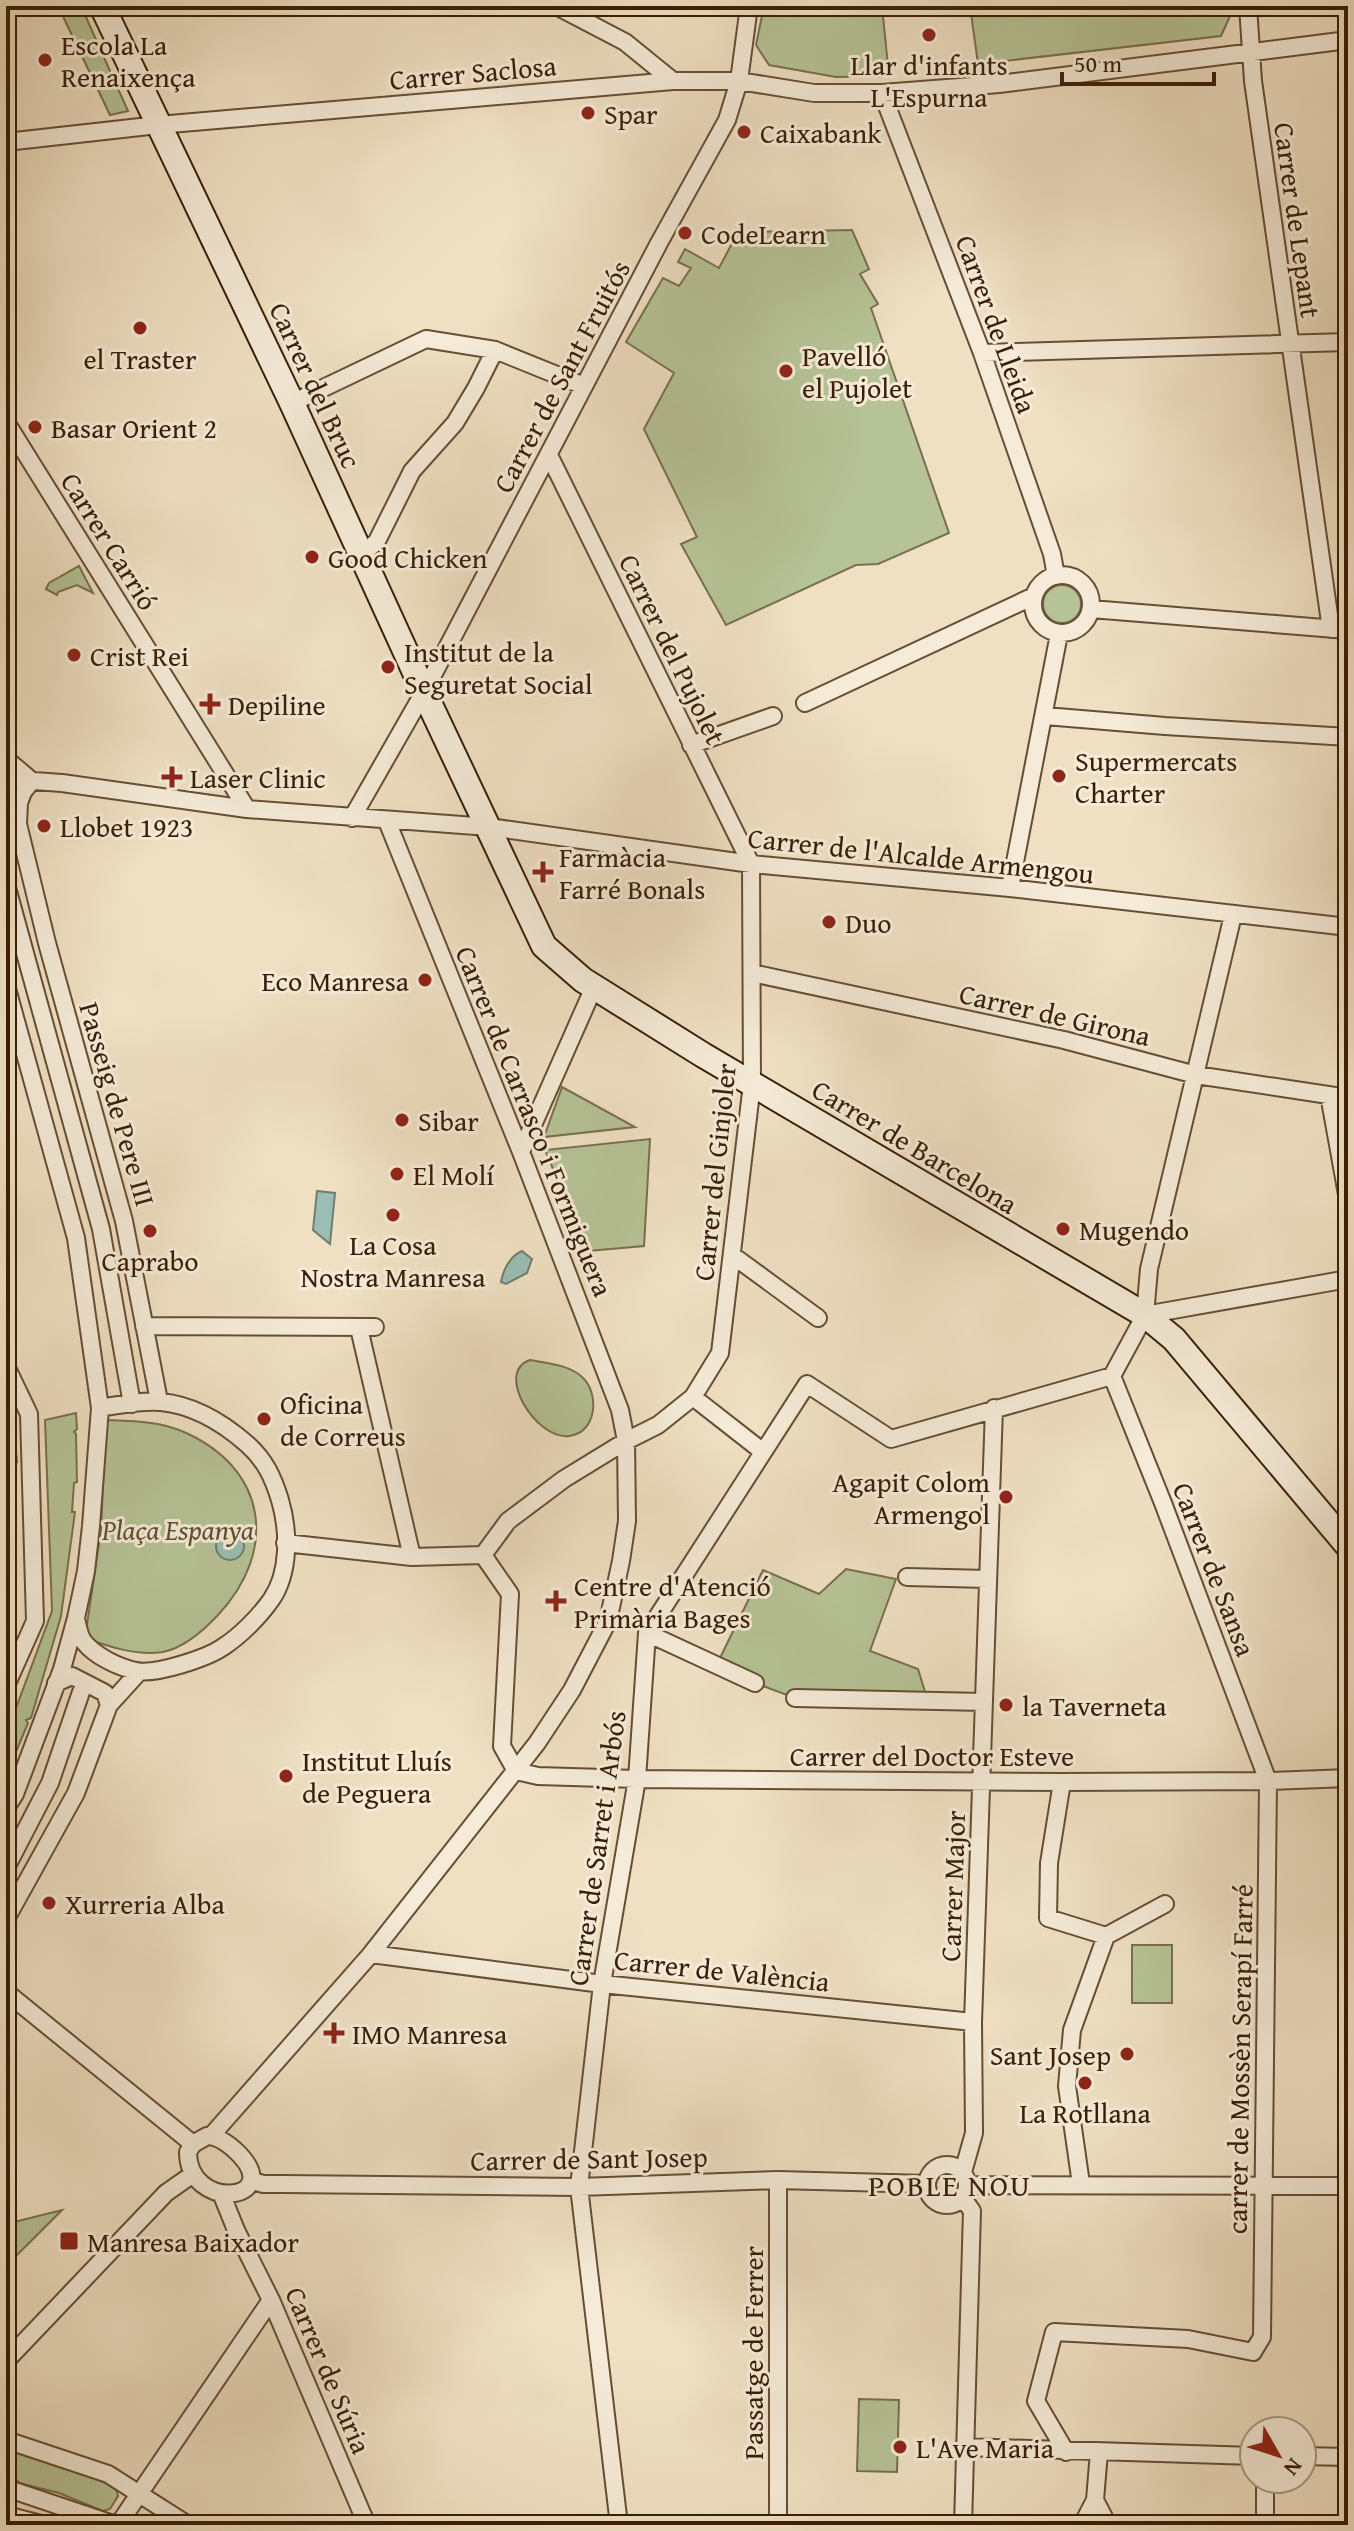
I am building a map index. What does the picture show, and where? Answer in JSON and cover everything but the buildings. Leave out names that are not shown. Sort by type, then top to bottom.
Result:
[{"type":"street","name":"Carrer del Bruc","points":[[102,6],[473,791]]},
{"type":"street","points":[[556,6],[625,42],[673,81]]},
{"type":"street","name":"Carrer de Sant Fruitós","points":[[352,818],[424,692],[727,120],[739,81],[749,6]]},
{"type":"street","name":"Carrer de Lepant","points":[[1248,6],[1249,55],[1331,629]]},
{"type":"street","name":"Carrer Saclosa","points":[[158,125],[673,81],[739,81],[814,93],[882,93],[999,84],[1249,55],[1348,40]]},
{"type":"street","name":"Carrer de Lleida","points":[[882,93],[982,353],[1052,554],[1056,576]]},
{"type":"street","points":[[6,142],[158,125]]},
{"type":"street","points":[[292,403],[426,339],[495,350],[584,386]]},
{"type":"street","points":[[982,353],[1348,342]]},
{"type":"street","points":[[363,554],[377,541],[412,471],[455,423],[495,350]]},
{"type":"street","name":"Carrer Carrió","points":[[6,422],[247,809]]},
{"type":"street","name":"Carrer del Pujolet","points":[[549,455],[751,864]]},
{"type":"street","points":[[805,703],[1034,596],[1046,580],[1056,576],[1072,577],[1085,586],[1092,601],[1091,609],[1080,628],[1059,634],[1049,631],[1035,616],[1034,596]]},
{"type":"street","points":[[1091,609],[1348,630]]},
{"type":"street","points":[[1010,888],[1059,634]]},
{"type":"street","points":[[691,745],[773,716]]},
{"type":"street","points":[[1045,716],[1348,737]]},
{"type":"street","points":[[6,759],[32,781]]},
{"type":"street","name":"Carrer de l'Alcalde Armengou","points":[[6,779],[62,783],[247,809],[489,827],[751,864],[1010,888],[1348,927]]},
{"type":"street","name":"Passeig de Pere III","points":[[32,781],[19,803],[18,824],[47,943],[124,1221],[159,1401]]},
{"type":"street","name":"Carrer de Barcelona","points":[[473,791],[544,946],[570,970],[752,1084],[1145,1315],[1174,1339],[1348,1546]]},
{"type":"street","name":"Carrer de Carrasco i Formiguera","points":[[211,2136],[371,1954],[516,1771],[572,1690],[608,1621],[627,1521],[626,1441],[620,1410],[521,1152],[387,821]]},
{"type":"street","name":"Carrer del Ginjoler","points":[[626,1441],[658,1425],[693,1397],[720,1353],[752,1084],[751,864]]},
{"type":"street","points":[[6,884],[101,1229],[132,1404]]},
{"type":"street","points":[[994,1408],[1112,1376],[1145,1315],[1149,1269],[1233,915]]},
{"type":"street","name":"Carrer de Girona","points":[[752,973],[1064,1040],[1196,1075],[1348,1098]]},
{"type":"street","points":[[6,985],[76,1238],[100,1408],[90,1539],[76,1618],[56,1683],[9,1798]]},
{"type":"street","points":[[521,1152],[594,987]]},
{"type":"street","points":[[1329,1095],[1348,1200]]},
{"type":"street","points":[[732,1255],[818,1318]]},
{"type":"street","points":[[1145,1315],[1348,1279]]},
{"type":"street","points":[[144,1326],[367,1328],[412,1557]]},
{"type":"street","points":[[6,1366],[29,1414],[35,1621],[6,1686]]},
{"type":"street","name":"Carrer de Sansa","points":[[1112,1376],[1268,1781]]},
{"type":"street","name":"Carrer de Sarret i Arbós","points":[[619,2525],[579,2187],[602,1984],[637,1779],[647,1633],[807,1384],[891,1439],[994,1408]]},
{"type":"street","points":[[693,1397],[762,1451]]},
{"type":"street","points":[[76,1618],[82,1641],[106,1660],[139,1672],[199,1658],[223,1648],[272,1599],[284,1567],[284,1515],[273,1479],[260,1456],[224,1424],[181,1406],[159,1401],[100,1408]]},
{"type":"street","name":"Carrer Major","points":[[963,2525],[972,2211],[964,2185],[974,2133],[973,2022],[994,1408]]},
{"type":"street","points":[[483,1555],[508,1521],[564,1479],[626,1441]]},
{"type":"street","points":[[285,1543],[412,1557],[483,1555]]},
{"type":"street","points":[[483,1555],[510,1594],[502,1746],[516,1771]]},
{"type":"street","points":[[907,1577],[988,1579]]},
{"type":"street","points":[[647,1633],[755,1683]]},
{"type":"street","points":[[6,1919],[76,1793],[109,1705],[139,1672]]},
{"type":"street","points":[[56,1683],[72,1676],[105,1693],[109,1705]]},
{"type":"street","points":[[6,1868],[50,1783],[81,1692]]},
{"type":"street","points":[[795,1698],[984,1702]]},
{"type":"street","name":"Carrer del Doctor Esteve","points":[[516,1771],[538,1776],[637,1779],[1062,1782],[1348,1778]]},
{"type":"street","name":"carrer de Mossèn Serapí Farré","points":[[1066,2452],[1036,2401],[1054,2332],[1188,2339],[1253,2352],[1262,2337],[1268,1781]]},
{"type":"street","points":[[1062,1782],[1049,1863],[1048,1918],[1106,1936]]},
{"type":"street","points":[[1081,2184],[1067,2086],[1072,2030],[1106,1936],[1165,1904]]},
{"type":"street","name":"Carrer de València","points":[[371,1954],[602,1984],[973,2022]]},
{"type":"street","points":[[6,1992],[193,2144]]},
{"type":"street","points":[[211,2136],[224,2142],[249,2167],[251,2180],[249,2188],[243,2193],[221,2193],[208,2188],[193,2174],[188,2152],[200,2139],[211,2136]]},
{"type":"street","points":[[944,2165],[958,2168],[964,2185],[953,2205],[940,2205],[930,2196],[927,2184],[933,2171],[944,2165]]},
{"type":"street","points":[[6,2361],[166,2193],[193,2174]]},
{"type":"street","name":"Carrer de Sant Josep","points":[[251,2180],[273,2184],[579,2187],[778,2180],[927,2184]]},
{"type":"street","name":"Passatge de Ferrer","points":[[778,2180],[778,2525]]},
{"type":"street","points":[[964,2185],[1348,2186]]},
{"type":"street","name":"Carrer de Súria","points":[[221,2193],[271,2300],[367,2525]]},
{"type":"street","points":[[6,2484],[9,2489],[117,2525],[271,2300]]},
{"type":"street","points":[[6,2440],[108,2474],[188,2525]]},
{"type":"street","points":[[965,2447],[1238,2456]]},
{"type":"street","points":[[1082,2525],[1095,2500],[1099,2452]]},
{"type":"street","points":[[1318,2456],[1348,2457]]},
{"type":"street","points":[[1265,2495],[1265,2525]]},
{"type":"street","points":[[1095,2500],[1108,2525]]},
{"type":"street","points":[[6,2515],[45,2525]]},
{"type":"green space","points":[[58,6],[81,6],[128,111],[110,115]]},
{"type":"green space","points":[[764,6],[882,6],[889,76],[836,77],[769,65],[756,45]]},
{"type":"green space","points":[[970,6],[1230,6],[1230,16],[1221,36],[978,64]]},
{"type":"green space","points":[[852,230],[869,269],[860,274],[878,304],[871,308],[949,533],[878,564],[856,565],[726,625],[681,544],[697,537],[644,429],[674,373],[626,342],[663,278],[679,286],[691,268],[678,262],[685,249],[719,268],[737,234],[743,232]]},
{"type":"green space","points":[[79,566],[93,593],[77,585],[57,595],[46,589],[49,583]]},
{"type":"green space","points":[[1062,585],[1076,590],[1081,604],[1076,618],[1062,623],[1048,618],[1043,604],[1048,590]]},
{"type":"green space","points":[[562,1087],[635,1127],[544,1137]]},
{"type":"green space","points":[[650,1139],[644,1246],[588,1251],[545,1150]]},
{"type":"green space","points":[[530,1360],[571,1370],[588,1384],[593,1411],[585,1428],[569,1436],[556,1434],[533,1417],[524,1404],[516,1378],[520,1367]]},
{"type":"green space","points":[[6,1408],[13,1420],[17,1462],[10,1465],[10,1487],[6,1487]]},
{"type":"green space","points":[[76,1413],[77,1482],[74,1483],[72,1512],[75,1512],[61,1616],[31,1718],[26,1720],[28,1723],[6,1776],[6,1735],[52,1611],[45,1420]]},
{"type":"green space","name":"Plaça Espanya","points":[[106,1420],[165,1426],[184,1432],[212,1448],[233,1467],[247,1489],[255,1513],[256,1539],[250,1565],[237,1590],[200,1632],[178,1647],[163,1652],[133,1652],[85,1638],[101,1530]]},
{"type":"green space","points":[[846,1569],[896,1579],[870,1651],[918,1669],[926,1695],[795,1698],[755,1683],[720,1658],[763,1570],[819,1594]]},
{"type":"green space","points":[[1132,1945],[1172,1945],[1172,2003],[1132,2003]]},
{"type":"green space","points":[[62,2210],[6,2266],[6,2224]]},
{"type":"green space","points":[[859,2399],[899,2400],[897,2472],[857,2471]]},
{"type":"green space","points":[[6,2450],[89,2476],[116,2488],[118,2496],[110,2509],[103,2511],[59,2493],[19,2483],[6,2468]]},
{"type":"water","points":[[317,1191],[335,1193],[330,1244],[313,1230]]},
{"type":"water","points":[[522,1251],[532,1259],[527,1273],[506,1284],[501,1282],[508,1264]]},
{"type":"water","points":[[230,1532],[240,1536],[244,1546],[240,1556],[230,1560],[220,1556],[216,1546],[220,1536]]},
{"type":"place","name":"Llar d'infants L'Espurna","points":[[929,35]]},
{"type":"place","name":"Escola La Renaixença","points":[[45,60]]},
{"type":"place","name":"Spar","points":[[588,113]]},
{"type":"place","name":"Caixabank","points":[[744,132]]},
{"type":"place","name":"CodeLearn","points":[[685,233]]},
{"type":"place","name":"el Traster","points":[[140,328]]},
{"type":"place","name":"Pavelló el Pujolet","points":[[786,371]]},
{"type":"place","name":"Basar Orient 2","points":[[35,427]]},
{"type":"place","name":"Good Chicken","points":[[312,557]]},
{"type":"place","name":"Crist Rei","points":[[74,655]]},
{"type":"place","name":"Institut de la Seguretat Social","points":[[388,667]]},
{"type":"place","name":"Depiline","points":[[210,704]]},
{"type":"place","name":"Supermercats Charter","points":[[1059,776]]},
{"type":"place","name":"Laser Clinic","points":[[172,777]]},
{"type":"place","name":"Llobet 1923","points":[[44,826]]},
{"type":"place","name":"Farmàcia Farré Bonals","points":[[543,872]]},
{"type":"place","name":"Duo","points":[[829,922]]},
{"type":"place","name":"Eco Manresa","points":[[425,980]]},
{"type":"place","name":"Sibar","points":[[402,1120]]},
{"type":"place","name":"El Molí","points":[[397,1174]]},
{"type":"place","name":"La Cosa Nostra Manresa","points":[[393,1215]]},
{"type":"place","name":"Mugendo","points":[[1063,1229]]},
{"type":"place","name":"Caprabo","points":[[150,1231]]},
{"type":"place","name":"Oficina de Correus","points":[[264,1419]]},
{"type":"place","name":"Agapit Colom Armengol","points":[[1006,1497]]},
{"type":"place","name":"Centre d'Atenció Primària Bages","points":[[556,1601]]},
{"type":"place","name":"la Taverneta","points":[[1006,1705]]},
{"type":"place","name":"Institut Lluís de Peguera","points":[[286,1776]]},
{"type":"place","name":"Xurreria Alba","points":[[49,1903]]},
{"type":"place","name":"IMO Manresa","points":[[334,2033]]},
{"type":"place","name":"Sant Josep","points":[[1127,2054]]},
{"type":"place","name":"La Rotllana","points":[[1085,2083]]},
{"type":"place","name":"Manresa Baixador","points":[[69,2241]]},
{"type":"place","name":"L'Ave Maria","points":[[900,2447]]},
{"type":"district","name":"POBLE NOU","points":[[950,2185]]}]
